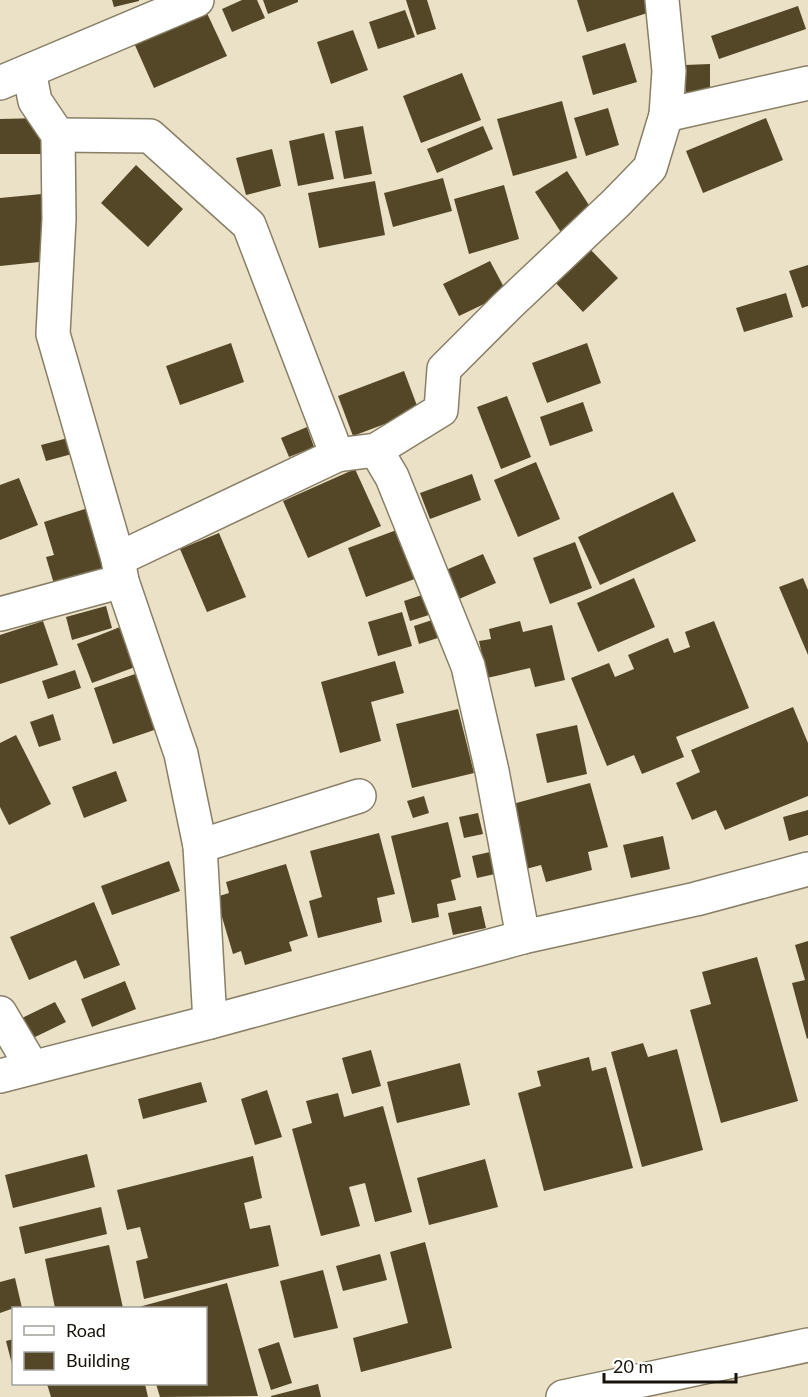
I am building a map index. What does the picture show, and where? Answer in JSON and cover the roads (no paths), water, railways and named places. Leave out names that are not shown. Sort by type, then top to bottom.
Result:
[{"type":"street","points":[[197,0],[14,77],[35,101],[58,135],[59,219],[54,334],[120,570],[181,754],[200,846],[210,1022]]},
{"type":"street","points":[[0,614],[120,570],[337,455],[376,450],[441,410],[444,369],[508,304],[650,168],[666,115],[669,71],[662,0]]},
{"type":"street","points":[[666,115],[808,83]]},
{"type":"street","points":[[58,135],[150,136],[249,225],[337,455]]},
{"type":"street","points":[[376,450],[392,477],[468,666],[492,771],[523,937]]},
{"type":"street","points":[[200,846],[358,796]]},
{"type":"street","points":[[0,1076],[523,937],[696,899],[808,868]]},
{"type":"street","points":[[0,1013],[32,1067]]},
{"type":"street","points":[[563,1397],[808,1345]]}]
